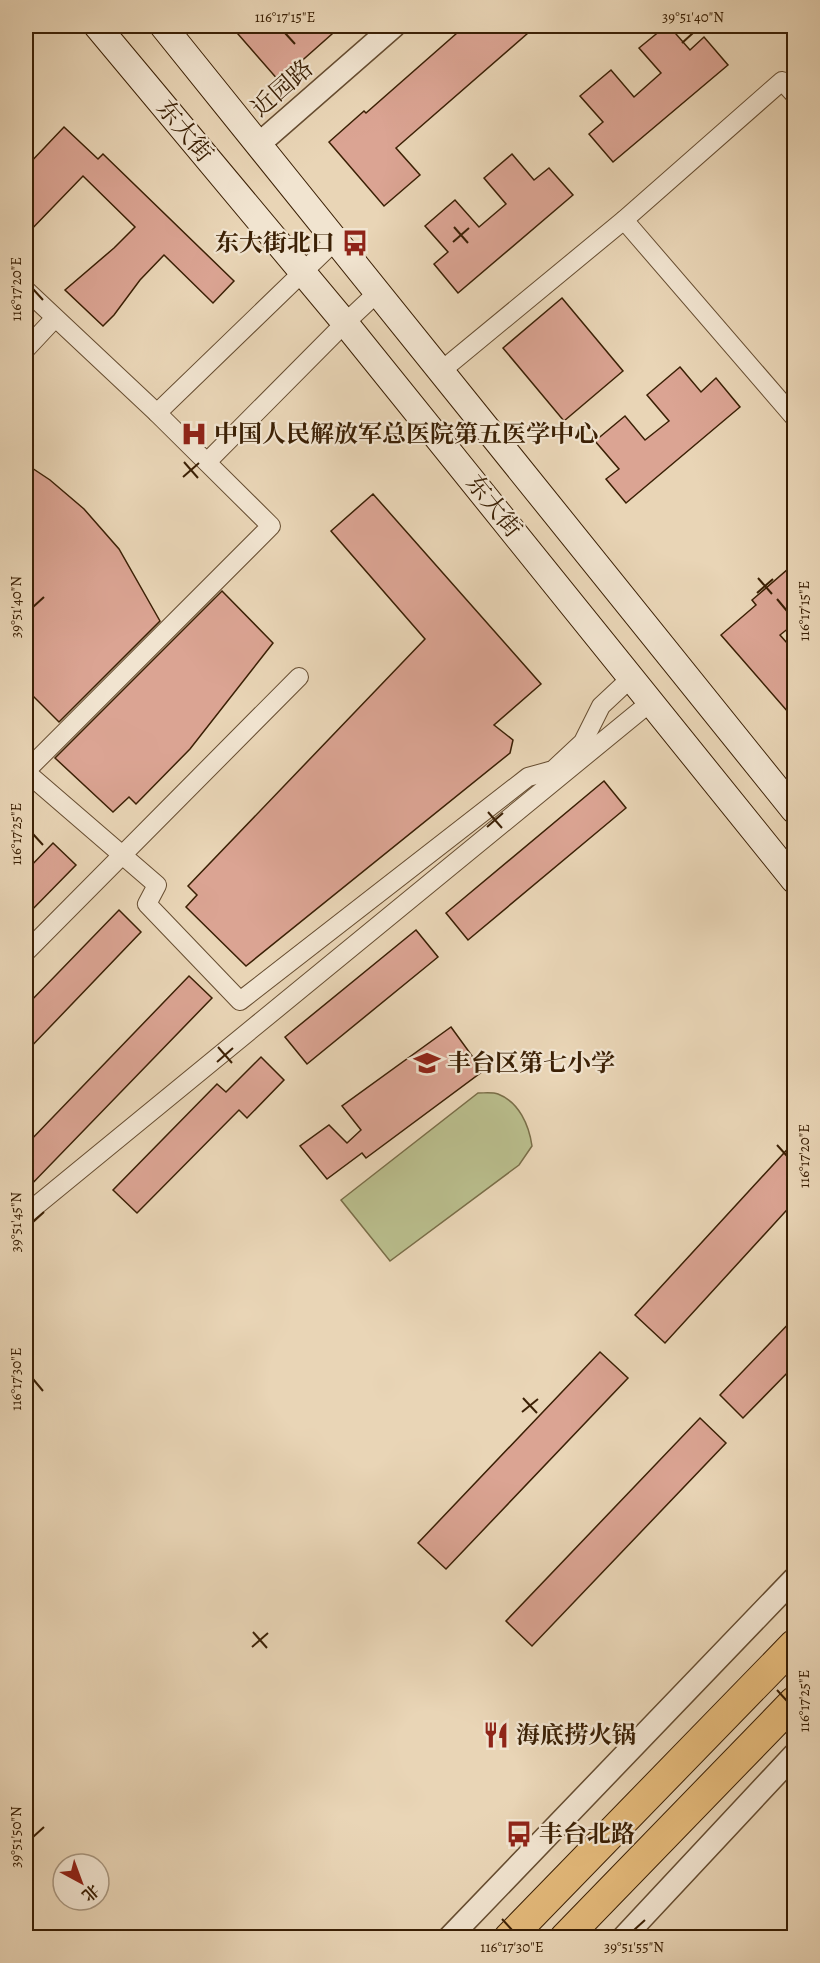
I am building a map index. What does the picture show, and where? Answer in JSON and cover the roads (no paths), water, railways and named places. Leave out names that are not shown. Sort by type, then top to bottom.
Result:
[{"type":"highway","points":[[509,1938],[789,1651]]},
{"type":"highway","points":[[565,1938],[795,1702]]},
{"type":"main road","name":"东大街","points":[[97,26],[345,323],[795,880]]},
{"type":"main road","name":"东大街","points":[[163,26],[795,810]]},
{"type":"street","name":"近园路","points":[[259,144],[394,26]]},
{"type":"street","points":[[441,371],[624,220],[782,81],[795,94]]},
{"type":"street","points":[[624,220],[795,417]]},
{"type":"street","points":[[157,413],[336,240]]},
{"type":"street","points":[[26,290],[157,413],[271,526],[26,772],[157,885],[147,904],[240,1001],[528,777],[553,770],[583,742],[601,706],[632,677]]},
{"type":"street","points":[[207,462],[378,292]]},
{"type":"street","points":[[26,349],[55,318]]},
{"type":"street","points":[[26,952],[299,676]]},
{"type":"street","points":[[26,1214],[652,701]]},
{"type":"street","points":[[449,1938],[795,1578]]},
{"type":"street","points":[[623,1938],[795,1755]]},
{"type":"place","name":"东大街北口","points":[[355,243]]},
{"type":"place","name":"中国人民解放军总医院第五医学中心","points":[[194,434]]},
{"type":"place","name":"丰台区第七小学","points":[[427,1063]]},
{"type":"place","name":"海底捞火锅","points":[[496,1735]]},
{"type":"place","name":"丰台北路","points":[[519,1834]]}]
